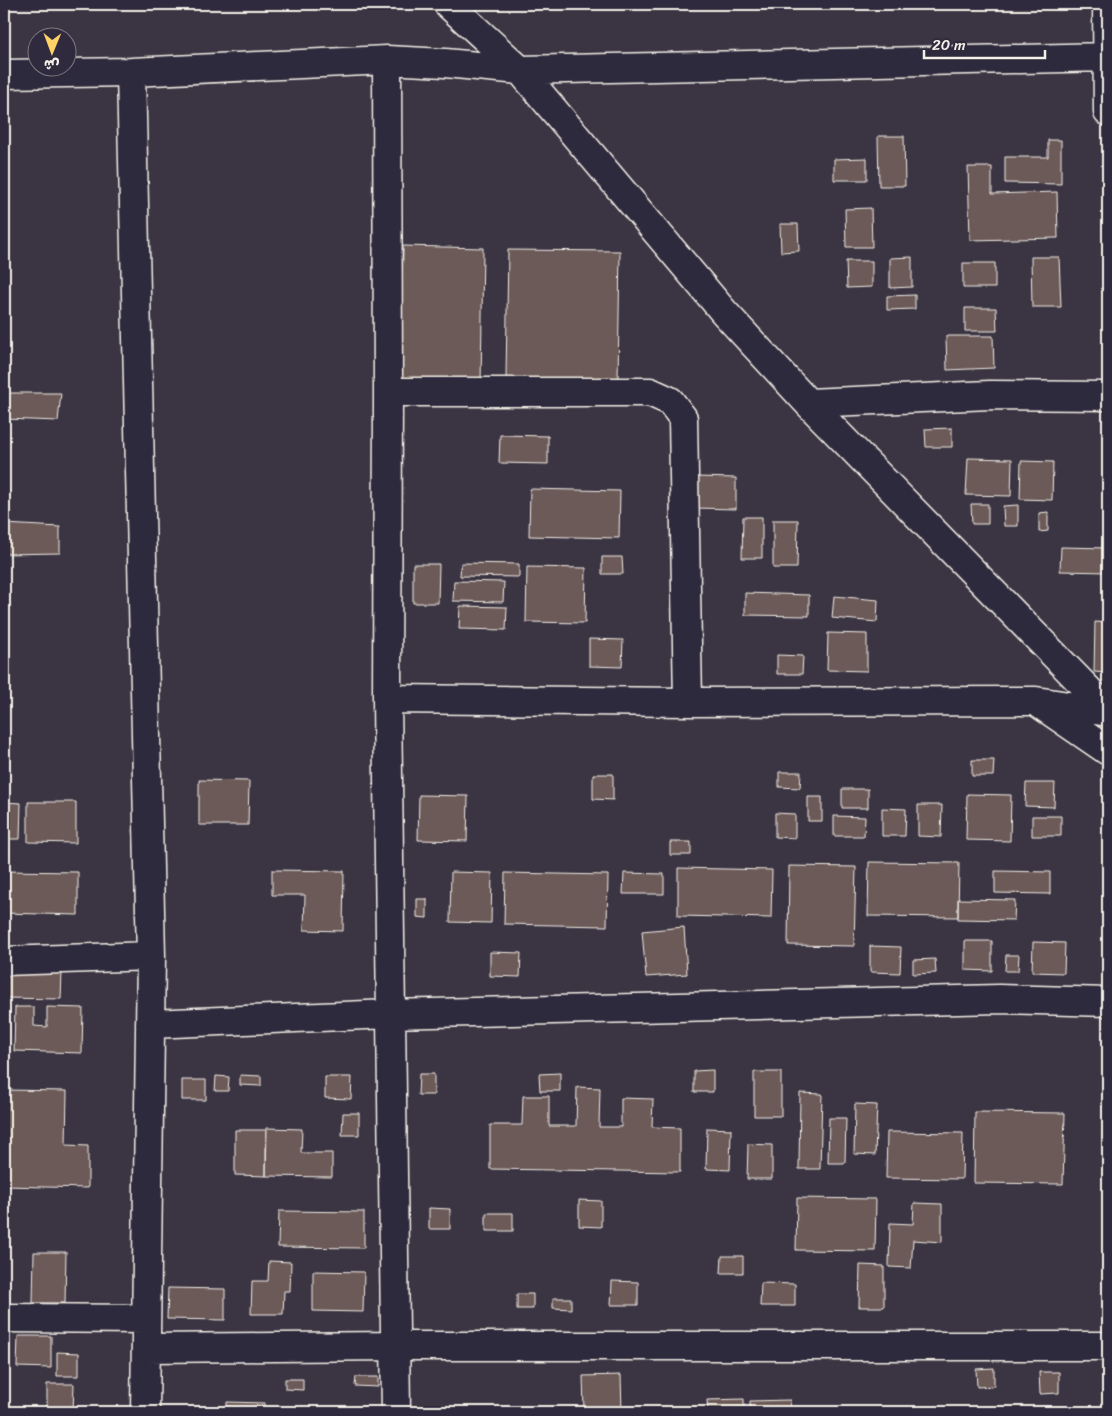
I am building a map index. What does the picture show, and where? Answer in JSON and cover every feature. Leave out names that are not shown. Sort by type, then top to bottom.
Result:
[{"type":"street","points":[[448,4],[520,70],[724,312],[808,403],[1108,711]]},
{"type":"street","points":[[1107,4],[1108,112]]},
{"type":"street","points":[[4,74],[131,72],[387,60],[520,70],[1108,57]]},
{"type":"street","points":[[387,60],[387,700],[396,1412]]},
{"type":"street","points":[[131,72],[151,956],[145,1412]]},
{"type":"street","points":[[388,392],[650,392],[670,401],[683,418],[688,702]]},
{"type":"street","points":[[808,403],[990,395],[1108,396]]},
{"type":"street","points":[[387,700],[1036,702],[1108,711]]},
{"type":"street","points":[[1036,702],[1108,751]]},
{"type":"street","points":[[4,961],[151,956]]},
{"type":"street","points":[[150,1024],[390,1014],[999,999],[1108,1002]]},
{"type":"street","points":[[4,1318],[146,1319]]},
{"type":"street","points":[[146,1348],[1108,1346]]},
{"type":"building","points":[[703,4],[776,4],[776,8],[703,7]]},
{"type":"building","points":[[959,4],[959,6],[884,5]]},
{"type":"building","points":[[878,136],[904,136],[905,186],[879,186]]},
{"type":"building","points":[[1048,140],[1061,140],[1061,184],[1005,183],[1005,157],[1048,157]]},
{"type":"building","points":[[867,158],[867,180],[834,180],[834,159]]},
{"type":"building","points":[[968,167],[992,167],[992,194],[1057,192],[1058,238],[970,240]]},
{"type":"building","points":[[871,208],[872,247],[846,247],[845,209]]},
{"type":"building","points":[[780,224],[798,224],[799,251],[781,252]]},
{"type":"building","points":[[403,246],[483,248],[481,383],[400,382]]},
{"type":"building","points":[[508,250],[620,251],[618,380],[506,378]]},
{"type":"building","points":[[912,257],[912,287],[890,288],[890,258]]},
{"type":"building","points":[[1031,257],[1059,257],[1061,307],[1032,307]]},
{"type":"building","points":[[846,261],[872,261],[872,287],[847,288]]},
{"type":"building","points":[[963,263],[995,263],[995,288],[963,288]]},
{"type":"building","points":[[915,295],[915,309],[887,310],[887,296]]},
{"type":"building","points":[[965,308],[996,308],[997,331],[965,331]]},
{"type":"building","points":[[946,336],[993,336],[994,368],[947,370]]},
{"type":"building","points":[[4,393],[61,393],[58,421],[4,419]]},
{"type":"building","points":[[952,428],[952,447],[926,447],[925,429]]},
{"type":"building","points":[[500,435],[548,436],[548,464],[499,463]]},
{"type":"building","points":[[968,458],[1012,459],[1011,496],[966,495]]},
{"type":"building","points":[[1021,461],[1053,462],[1052,500],[1020,499]]},
{"type":"building","points":[[696,477],[736,478],[736,509],[695,508]]},
{"type":"building","points":[[530,489],[620,491],[619,538],[529,536]]},
{"type":"building","points":[[971,504],[988,504],[988,524],[972,524]]},
{"type":"building","points":[[1018,505],[1018,526],[1004,526],[1003,506]]},
{"type":"building","points":[[1048,512],[1048,531],[1039,532],[1039,513]]},
{"type":"building","points":[[743,517],[762,517],[762,558],[742,558]]},
{"type":"building","points":[[773,520],[798,520],[797,568],[773,568]]},
{"type":"building","points":[[4,524],[60,527],[60,553],[4,554]]},
{"type":"building","points":[[1061,547],[1108,548],[1108,572],[1060,571]]},
{"type":"building","points":[[602,557],[622,557],[623,574],[602,574]]},
{"type":"building","points":[[461,563],[519,564],[519,577],[460,576]]},
{"type":"building","points":[[413,564],[439,564],[438,603],[413,603]]},
{"type":"building","points":[[527,567],[586,568],[585,623],[526,622]]},
{"type":"building","points":[[454,581],[504,582],[503,602],[453,601]]},
{"type":"building","points":[[745,593],[809,595],[809,616],[745,615]]},
{"type":"building","points":[[834,596],[878,600],[877,622],[832,618]]},
{"type":"building","points":[[460,606],[507,607],[506,630],[459,629]]},
{"type":"building","points":[[1095,622],[1108,623],[1108,673],[1094,672]]},
{"type":"building","points":[[828,633],[867,634],[867,671],[827,670]]},
{"type":"building","points":[[589,639],[623,640],[622,667],[589,666]]},
{"type":"building","points":[[777,655],[803,656],[802,674],[777,674]]},
{"type":"building","points":[[972,760],[994,760],[993,776],[972,776]]},
{"type":"building","points":[[779,772],[801,772],[800,788],[779,787]]},
{"type":"building","points":[[593,774],[613,774],[613,800],[593,799]]},
{"type":"building","points":[[199,780],[249,781],[248,825],[199,825]]},
{"type":"building","points":[[1026,783],[1055,783],[1054,807],[1025,806]]},
{"type":"building","points":[[842,789],[868,789],[868,808],[842,808]]},
{"type":"building","points":[[967,794],[1011,795],[1010,841],[966,840]]},
{"type":"building","points":[[419,795],[468,796],[467,841],[418,840]]},
{"type":"building","points":[[808,797],[822,797],[822,821],[808,821]]},
{"type":"building","points":[[4,802],[21,803],[20,839],[4,839]]},
{"type":"building","points":[[28,802],[76,802],[76,843],[28,842]]},
{"type":"building","points":[[918,805],[942,805],[941,837],[918,836]]},
{"type":"building","points":[[882,808],[906,809],[905,836],[882,836]]},
{"type":"building","points":[[775,813],[795,814],[795,838],[775,837]]},
{"type":"building","points":[[834,816],[865,817],[864,836],[834,836]]},
{"type":"building","points":[[1032,816],[1061,816],[1061,836],[1032,836]]},
{"type":"building","points":[[670,842],[691,842],[691,855],[670,855]]},
{"type":"building","points":[[869,862],[959,863],[958,917],[868,916]]},
{"type":"building","points":[[789,866],[856,867],[854,946],[788,945]]},
{"type":"building","points":[[678,868],[772,870],[771,918],[678,916]]},
{"type":"building","points":[[272,870],[344,871],[343,931],[304,930],[305,895],[272,895]]},
{"type":"building","points":[[4,871],[78,872],[78,915],[4,913]]},
{"type":"building","points":[[995,871],[1050,872],[1050,894],[995,893]]},
{"type":"building","points":[[451,872],[492,873],[491,923],[450,922]]},
{"type":"building","points":[[505,873],[608,875],[607,926],[504,924]]},
{"type":"building","points":[[624,873],[664,874],[664,894],[623,894]]},
{"type":"building","points":[[417,899],[427,899],[427,918],[417,917]]},
{"type":"building","points":[[958,899],[1015,900],[1014,920],[958,919]]},
{"type":"building","points":[[684,927],[687,974],[646,977],[642,931]]},
{"type":"building","points":[[965,941],[992,941],[992,971],[965,970]]},
{"type":"building","points":[[1033,942],[1065,943],[1064,973],[1032,972]]},
{"type":"building","points":[[870,946],[901,947],[900,973],[870,972]]},
{"type":"building","points":[[490,952],[521,953],[520,977],[490,976]]},
{"type":"building","points":[[1006,955],[1019,955],[1018,971],[1005,971]]},
{"type":"building","points":[[935,959],[936,973],[913,974],[913,960]]},
{"type":"building","points":[[4,970],[62,971],[61,999],[4,998]]},
{"type":"building","points":[[15,1007],[34,1007],[34,1026],[47,1027],[47,1007],[83,1008],[82,1053],[14,1051]]},
{"type":"building","points":[[713,1070],[713,1092],[694,1092],[694,1071]]},
{"type":"building","points":[[754,1072],[781,1072],[781,1116],[754,1116]]},
{"type":"building","points":[[560,1073],[560,1091],[540,1091],[539,1074]]},
{"type":"building","points":[[419,1074],[434,1074],[434,1095],[418,1095]]},
{"type":"building","points":[[240,1075],[261,1076],[261,1086],[240,1085]]},
{"type":"building","points":[[216,1076],[229,1077],[228,1091],[215,1091]]},
{"type":"building","points":[[325,1077],[352,1077],[351,1099],[325,1098]]},
{"type":"building","points":[[182,1080],[206,1080],[206,1100],[182,1100]]},
{"type":"building","points":[[577,1087],[600,1088],[599,1127],[621,1127],[621,1098],[653,1099],[652,1127],[680,1128],[680,1172],[490,1169],[490,1125],[522,1125],[523,1096],[549,1096],[549,1126],[576,1126]]},
{"type":"building","points":[[4,1090],[67,1091],[66,1145],[88,1146],[88,1188],[4,1186]]},
{"type":"building","points":[[800,1093],[822,1094],[820,1169],[799,1169]]},
{"type":"building","points":[[855,1104],[877,1105],[875,1155],[854,1154]]},
{"type":"building","points":[[975,1112],[1065,1113],[1063,1184],[974,1183]]},
{"type":"building","points":[[343,1113],[359,1113],[359,1135],[342,1135]]},
{"type":"building","points":[[829,1118],[846,1118],[845,1163],[828,1163]]},
{"type":"building","points":[[267,1128],[302,1129],[301,1153],[332,1153],[332,1177],[266,1176]]},
{"type":"building","points":[[707,1128],[731,1129],[730,1170],[706,1169]]},
{"type":"building","points":[[235,1130],[266,1130],[266,1176],[235,1175]]},
{"type":"building","points":[[887,1132],[963,1133],[962,1179],[886,1178]]},
{"type":"building","points":[[748,1144],[772,1145],[772,1179],[747,1179]]},
{"type":"building","points":[[797,1198],[876,1199],[875,1251],[796,1250]]},
{"type":"building","points":[[579,1200],[601,1201],[601,1227],[579,1226]]},
{"type":"building","points":[[914,1203],[942,1204],[942,1242],[913,1240],[911,1268],[889,1267],[890,1223],[913,1224]]},
{"type":"building","points":[[429,1208],[450,1209],[450,1229],[429,1229]]},
{"type":"building","points":[[279,1211],[364,1212],[364,1248],[278,1247]]},
{"type":"building","points":[[486,1213],[513,1213],[513,1231],[486,1231]]},
{"type":"building","points":[[34,1252],[66,1252],[65,1303],[33,1303]]},
{"type":"building","points":[[722,1256],[743,1256],[743,1273],[721,1273]]},
{"type":"building","points":[[269,1261],[291,1262],[290,1291],[284,1291],[283,1314],[251,1314],[252,1281],[268,1281]]},
{"type":"building","points":[[860,1265],[884,1266],[884,1307],[859,1307]]},
{"type":"building","points":[[313,1271],[364,1272],[363,1312],[313,1311]]},
{"type":"building","points":[[612,1281],[638,1282],[638,1305],[611,1305]]},
{"type":"building","points":[[761,1283],[795,1284],[795,1306],[760,1306]]},
{"type":"building","points":[[168,1288],[225,1289],[225,1320],[167,1319]]},
{"type":"building","points":[[517,1294],[533,1294],[533,1309],[517,1309]]},
{"type":"building","points":[[553,1298],[571,1298],[571,1309],[553,1308]]},
{"type":"building","points":[[18,1336],[51,1336],[51,1368],[17,1367]]},
{"type":"building","points":[[57,1352],[79,1353],[79,1376],[57,1376]]},
{"type":"building","points":[[994,1368],[994,1386],[977,1387],[976,1369]]},
{"type":"building","points":[[1039,1372],[1059,1372],[1059,1393],[1040,1394]]},
{"type":"building","points":[[621,1375],[622,1412],[584,1412],[583,1376]]},
{"type":"building","points":[[356,1377],[378,1377],[378,1387],[355,1386]]},
{"type":"building","points":[[285,1379],[303,1379],[303,1390],[285,1389]]},
{"type":"building","points":[[47,1384],[74,1384],[73,1412],[47,1412]]},
{"type":"building","points":[[744,1399],[744,1412],[708,1412],[707,1400]]},
{"type":"building","points":[[790,1400],[791,1412],[750,1412],[750,1401]]},
{"type":"building","points":[[227,1402],[264,1403],[264,1412],[227,1412]]}]
